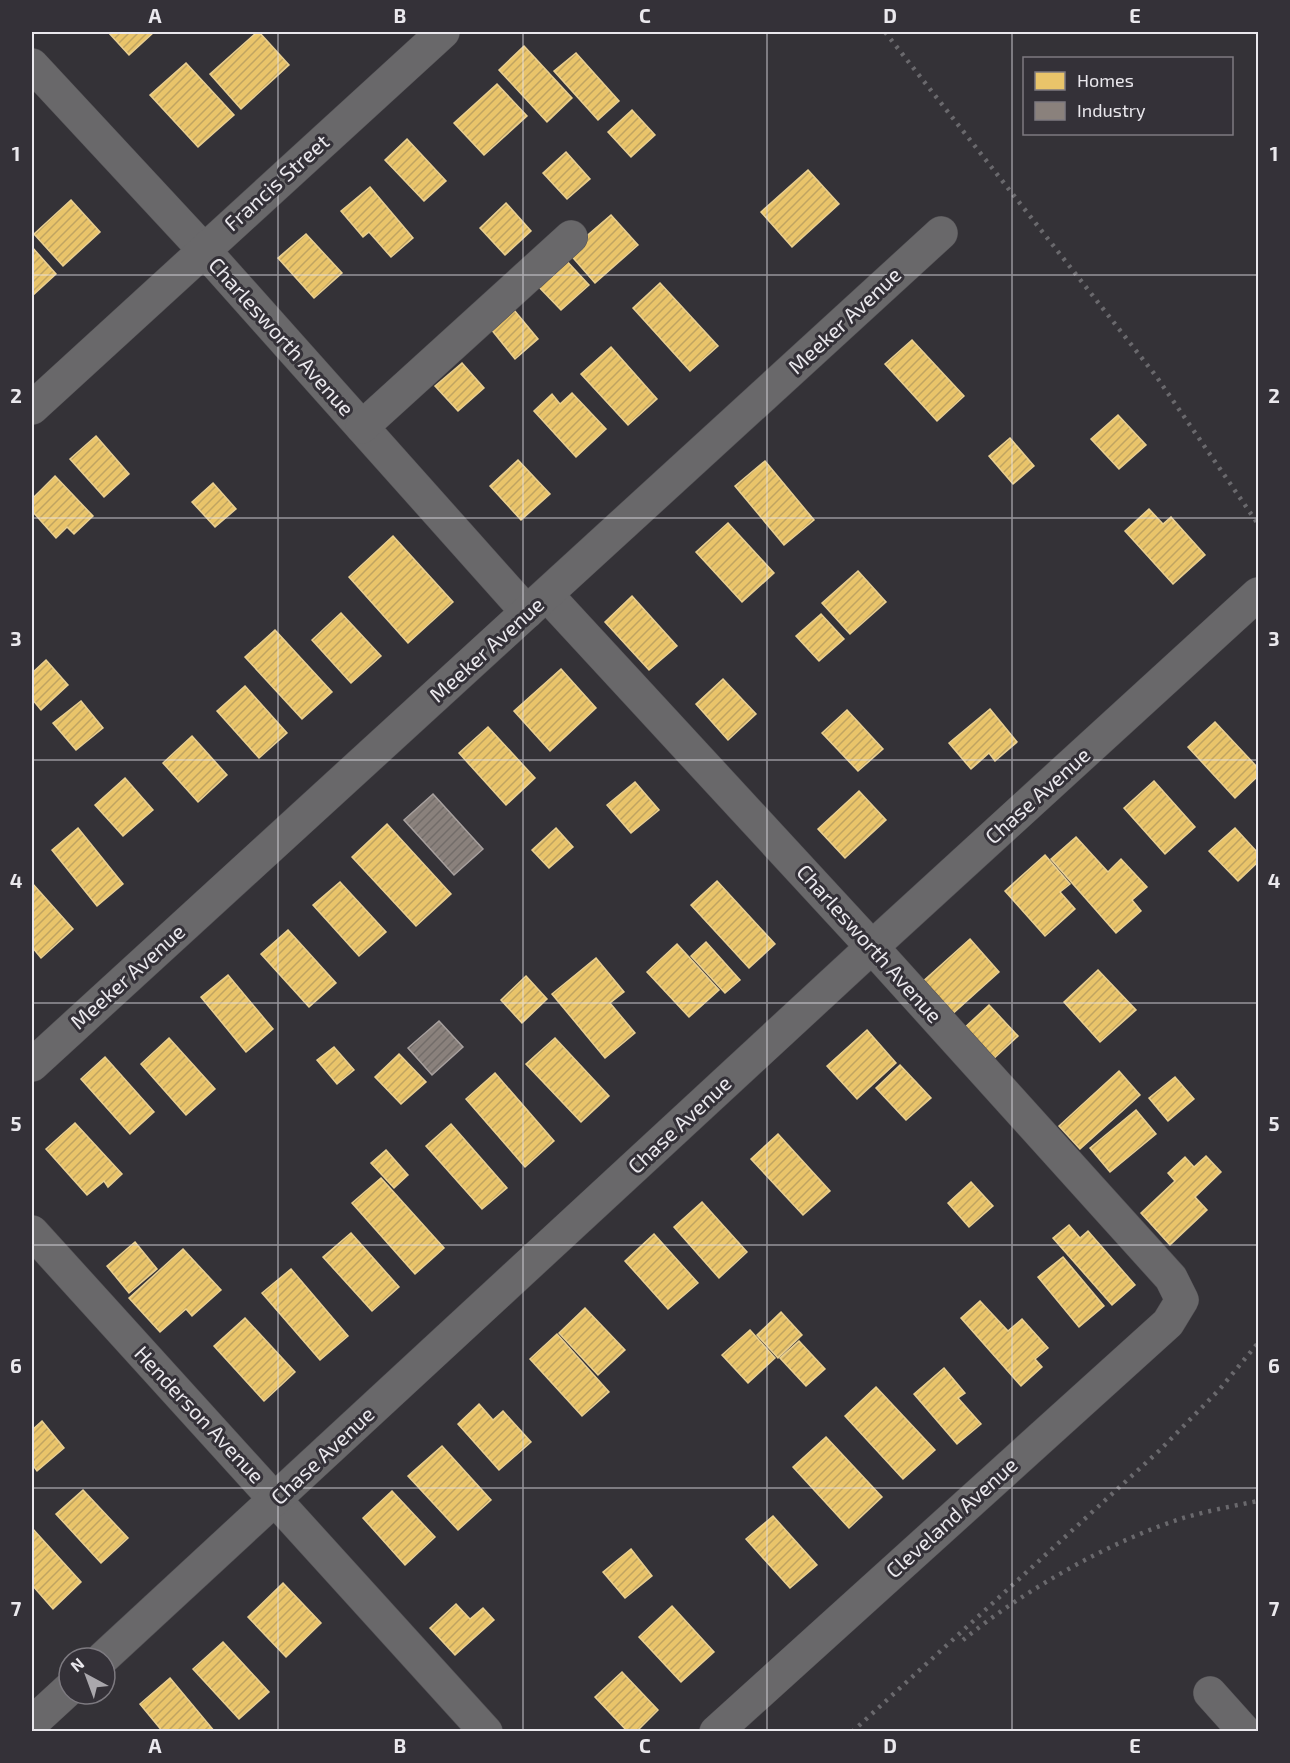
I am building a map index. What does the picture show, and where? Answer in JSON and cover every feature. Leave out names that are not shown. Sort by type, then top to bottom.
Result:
[{"type":"street","name":"Francis Street","points":[[32,408],[203,249],[443,32]]},
{"type":"street","name":"Charlesworth Avenue","points":[[32,66],[203,249],[362,427],[872,947],[1171,1278],[1182,1300]]},
{"type":"street","name":"Meeker Avenue","points":[[32,1065],[941,233]]},
{"type":"street","points":[[362,427],[571,237]]},
{"type":"street","name":"Chase Avenue","points":[[116,1646],[872,947],[1258,594]]},
{"type":"street","name":"Henderson Avenue","points":[[32,1232],[486,1731]]},
{"type":"street","name":"Cleveland Avenue","points":[[716,1731],[1168,1323],[1182,1300]]},
{"type":"street","points":[[1210,1693],[1245,1731]]},
{"type":"street","points":[[32,1723],[57,1700]]},
{"type":"building: Homes","points":[[108,32],[154,32],[129,55]]},
{"type":"building: Homes","points":[[257,32],[289,65],[241,109],[210,74]]},
{"type":"building: Homes","points":[[524,46],[572,98],[547,122],[499,70]]},
{"type":"building: Homes","points":[[576,53],[619,101],[598,120],[554,71]]},
{"type":"building: Homes","points":[[186,63],[234,115],[198,147],[150,95]]},
{"type":"building: Homes","points":[[497,84],[527,116],[484,155],[454,123]]},
{"type":"building: Homes","points":[[632,110],[655,135],[631,157],[608,132]]},
{"type":"building: Homes","points":[[407,139],[446,181],[424,201],[385,160]]},
{"type":"building: Homes","points":[[566,152],[590,179],[567,199],[543,173]]},
{"type":"building: Homes","points":[[808,170],[839,204],[792,247],[761,212]]},
{"type":"building: Homes","points":[[370,187],[413,238],[391,257],[369,232],[363,237],[341,211]]},
{"type":"building: Homes","points":[[71,200],[100,232],[63,266],[34,234]]},
{"type":"building: Homes","points":[[506,203],[531,231],[505,255],[480,228]]},
{"type":"building: Homes","points":[[611,215],[638,245],[595,283],[568,252]]},
{"type":"building: Homes","points":[[306,234],[342,273],[314,298],[278,258]]},
{"type":"building: Homes","points":[[32,247],[56,274],[32,296]]},
{"type":"building: Homes","points":[[563,257],[589,285],[561,310],[535,283]]},
{"type":"building: Homes","points":[[660,283],[718,346],[690,371],[633,308]]},
{"type":"building: Homes","points":[[514,310],[538,339],[515,359],[491,329]]},
{"type":"building: Homes","points":[[912,340],[964,396],[937,421],[885,364]]},
{"type":"building: Homes","points":[[611,347],[657,399],[628,425],[581,374]]},
{"type":"building: Homes","points":[[462,363],[484,388],[458,411],[435,386]]},
{"type":"building: Homes","points":[[572,393],[606,429],[576,457],[534,411],[552,394],[560,404]]},
{"type":"building: Homes","points":[[1118,415],[1146,445],[1119,469],[1091,439]]},
{"type":"building: Homes","points":[[96,436],[129,474],[104,497],[70,459]]},
{"type":"building: Homes","points":[[1010,438],[1034,466],[1013,484],[989,456]]},
{"type":"building: Homes","points":[[518,460],[550,494],[521,520],[490,486]]},
{"type":"building: Homes","points":[[765,461],[814,520],[784,545],[735,486]]},
{"type":"building: Homes","points":[[55,476],[93,516],[74,534],[67,527],[56,538],[32,511],[32,499]]},
{"type":"building: Homes","points":[[213,483],[236,509],[215,527],[192,502]]},
{"type":"building: Homes","points":[[1149,509],[1163,524],[1171,517],[1205,555],[1173,584],[1125,531]]},
{"type":"building: Homes","points":[[728,523],[774,573],[742,602],[696,552]]},
{"type":"building: Homes","points":[[393,536],[453,602],[408,643],[349,577]]},
{"type":"building: Homes","points":[[858,571],[886,602],[850,634],[822,603]]},
{"type":"building: Homes","points":[[632,596],[677,646],[649,670],[605,622]]},
{"type":"building: Homes","points":[[341,613],[381,656],[351,683],[312,640]]},
{"type":"building: Homes","points":[[821,614],[844,639],[819,661],[796,636]]},
{"type":"building: Homes","points":[[275,630],[332,692],[302,719],[245,657]]},
{"type":"building: Homes","points":[[46,660],[68,685],[41,710],[32,699],[32,673]]},
{"type":"building: Homes","points":[[561,669],[596,708],[550,751],[514,711]]},
{"type":"building: Homes","points":[[723,679],[756,714],[728,740],[696,704]]},
{"type":"building: Homes","points":[[245,686],[287,733],[259,758],[217,711]]},
{"type":"building: Homes","points":[[81,701],[103,728],[76,750],[53,723]]},
{"type":"building: Homes","points":[[990,709],[1017,742],[995,761],[989,753],[971,769],[949,743]]},
{"type":"building: Homes","points":[[847,710],[883,749],[858,771],[822,733]]},
{"type":"building: Homes","points":[[1215,722],[1258,768],[1258,776],[1235,798],[1188,747]]},
{"type":"building: Homes","points":[[488,727],[535,778],[506,805],[459,753]]},
{"type":"building: Homes","points":[[192,736],[227,775],[198,802],[163,763]]},
{"type":"building: Homes","points":[[125,778],[153,810],[123,836],[95,805]]},
{"type":"building: Homes","points":[[1154,781],[1195,827],[1165,854],[1124,808]]},
{"type":"building: Homes","points":[[635,782],[659,810],[631,833],[607,805]]},
{"type":"building: Homes","points":[[859,791],[886,820],[845,858],[818,829]]},
{"type":"building: Homes","points":[[387,824],[451,894],[416,926],[352,857]]},
{"type":"building: Homes","points":[[78,828],[123,884],[97,906],[52,850]]},
{"type":"building: Homes","points":[[556,828],[573,847],[549,868],[532,850]]},
{"type":"building: Homes","points":[[1235,828],[1258,853],[1258,862],[1238,881],[1209,851]]},
{"type":"building: Homes","points":[[1076,837],[1108,872],[1121,859],[1147,887],[1132,900],[1141,911],[1116,933],[1051,859]]},
{"type":"building: Homes","points":[[1045,855],[1070,884],[1060,892],[1075,909],[1045,936],[1005,891]]},
{"type":"building: Homes","points":[[717,881],[775,944],[749,968],[691,905]]},
{"type":"building: Homes","points":[[340,882],[386,932],[359,956],[313,905]]},
{"type":"building: Homes","points":[[32,883],[73,929],[41,958],[32,947]]},
{"type":"building: Homes","points":[[288,930],[336,983],[309,1007],[261,954]]},
{"type":"building: Homes","points":[[970,939],[999,972],[949,1017],[920,984]]},
{"type":"building: Homes","points":[[706,942],[740,980],[725,993],[691,956]]},
{"type":"building: Homes","points":[[677,944],[719,990],[689,1017],[647,972]]},
{"type":"building: Homes","points":[[596,958],[624,992],[610,1003],[635,1033],[605,1058],[552,994]]},
{"type":"building: Homes","points":[[1098,970],[1136,1010],[1100,1042],[1064,1002]]},
{"type":"building: Homes","points":[[228,975],[273,1029],[246,1052],[201,997]]},
{"type":"building: Homes","points":[[526,976],[547,999],[522,1023],[501,1000]]},
{"type":"building: Homes","points":[[989,1005],[1018,1036],[990,1062],[961,1031]]},
{"type":"building: Homes","points":[[867,1030],[896,1063],[857,1099],[827,1066]]},
{"type":"building: Homes","points":[[169,1038],[215,1089],[186,1115],[141,1064]]},
{"type":"building: Homes","points":[[555,1038],[609,1096],[581,1122],[526,1064]]},
{"type":"building: Homes","points":[[334,1047],[354,1070],[337,1084],[317,1060]]},
{"type":"building: Homes","points":[[399,1054],[426,1082],[401,1104],[375,1077]]},
{"type":"building: Homes","points":[[105,1057],[154,1112],[130,1134],[81,1079]]},
{"type":"building: Homes","points":[[900,1065],[931,1098],[906,1120],[876,1088]]},
{"type":"building: Homes","points":[[1119,1071],[1140,1095],[1080,1149],[1059,1126]]},
{"type":"building: Homes","points":[[495,1073],[554,1141],[525,1167],[466,1099]]},
{"type":"building: Homes","points":[[1175,1077],[1194,1099],[1168,1121],[1149,1098]]},
{"type":"building: Homes","points":[[1136,1110],[1156,1134],[1110,1172],[1090,1148]]},
{"type":"building: Homes","points":[[75,1123],[122,1174],[108,1187],[104,1181],[87,1195],[46,1149]]},
{"type":"building: Homes","points":[[451,1124],[507,1188],[482,1209],[426,1146]]},
{"type":"building: Homes","points":[[778,1134],[830,1191],[803,1215],[751,1159]]},
{"type":"building: Homes","points":[[386,1150],[408,1175],[394,1188],[371,1163]]},
{"type":"building: Homes","points":[[1206,1156],[1221,1172],[1195,1197],[1207,1210],[1170,1245],[1141,1213],[1175,1181],[1168,1173],[1185,1157],[1194,1167]]},
{"type":"building: Homes","points":[[381,1178],[444,1248],[415,1274],[352,1203]]},
{"type":"building: Homes","points":[[971,1182],[993,1206],[969,1227],[948,1203]]},
{"type":"building: Homes","points":[[702,1202],[747,1252],[719,1278],[674,1227]]},
{"type":"building: Homes","points":[[1069,1225],[1080,1238],[1088,1231],[1135,1285],[1112,1305],[1053,1238]]},
{"type":"building: Homes","points":[[351,1233],[399,1287],[372,1311],[323,1257]]},
{"type":"building: Homes","points":[[654,1234],[698,1283],[668,1309],[625,1261]]},
{"type":"building: Homes","points":[[135,1242],[157,1269],[129,1293],[107,1266]]},
{"type":"building: Homes","points":[[183,1249],[221,1290],[192,1316],[186,1309],[160,1332],[129,1298]]},
{"type":"building: Homes","points":[[1063,1257],[1104,1306],[1079,1327],[1038,1277]]},
{"type":"building: Homes","points":[[291,1269],[348,1336],[320,1360],[262,1293]]},
{"type":"building: Homes","points":[[980,1301],[1008,1331],[1022,1319],[1048,1348],[1035,1359],[1042,1367],[1021,1386],[961,1318]]},
{"type":"building: Homes","points":[[585,1308],[625,1350],[598,1375],[559,1333]]},
{"type":"building: Homes","points":[[781,1312],[802,1335],[778,1358],[757,1335]]},
{"type":"building: Homes","points":[[245,1318],[295,1372],[264,1401],[214,1346]]},
{"type":"building: Homes","points":[[750,1330],[775,1358],[748,1383],[722,1355]]},
{"type":"building: Homes","points":[[557,1334],[609,1392],[582,1416],[530,1359]]},
{"type":"building: Homes","points":[[799,1341],[825,1369],[806,1386],[780,1358]]},
{"type":"building: Homes","points":[[944,1368],[965,1393],[958,1398],[981,1424],[957,1444],[914,1394]]},
{"type":"building: Homes","points":[[876,1387],[935,1450],[903,1479],[845,1416]]},
{"type":"building: Homes","points":[[479,1404],[493,1420],[503,1411],[531,1442],[499,1470],[458,1424]]},
{"type":"building: Homes","points":[[42,1421],[64,1448],[37,1471],[32,1464],[32,1430]]},
{"type":"building: Homes","points":[[826,1437],[882,1497],[849,1528],[793,1467]]},
{"type":"building: Homes","points":[[442,1446],[491,1500],[458,1530],[408,1476]]},
{"type":"building: Homes","points":[[83,1490],[128,1538],[101,1563],[56,1514]]},
{"type":"building: Homes","points":[[392,1491],[435,1537],[405,1565],[363,1518]]},
{"type":"building: Homes","points":[[773,1516],[817,1565],[790,1588],[746,1539]]},
{"type":"building: Homes","points":[[32,1528],[81,1582],[53,1609],[32,1585]]},
{"type":"building: Homes","points":[[631,1549],[652,1576],[625,1598],[603,1572]]},
{"type":"building: Homes","points":[[283,1583],[321,1623],[286,1657],[248,1617]]},
{"type":"building: Homes","points":[[456,1604],[470,1619],[483,1608],[494,1620],[455,1655],[430,1628]]},
{"type":"building: Homes","points":[[672,1606],[714,1652],[681,1682],[639,1637]]},
{"type":"building: Homes","points":[[223,1642],[269,1692],[239,1719],[193,1669]]},
{"type":"building: Homes","points":[[622,1672],[658,1710],[636,1732],[628,1732],[595,1697]]},
{"type":"building: Homes","points":[[170,1678],[215,1732],[163,1732],[140,1704]]},
{"type":"building: Industry","points":[[433,794],[483,849],[454,875],[404,820]]},
{"type":"building: Industry","points":[[439,1021],[463,1047],[432,1075],[408,1048]]},
{"type":"railway","points":[[885,32],[1156,376],[1258,524]]},
{"type":"railway","points":[[852,1732],[1160,1450],[1219,1390],[1258,1343]]},
{"type":"railway","points":[[963,1640],[1039,1586],[1125,1540],[1183,1518],[1258,1501]]}]
